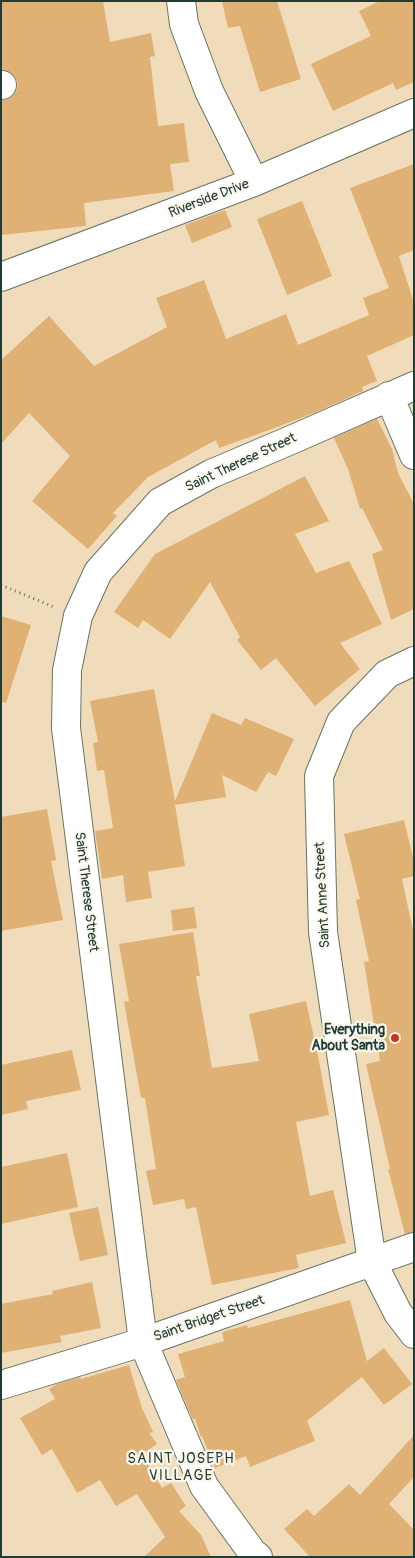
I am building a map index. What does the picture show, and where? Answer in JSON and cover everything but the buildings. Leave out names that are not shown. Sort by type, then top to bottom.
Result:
[{"type":"street","points":[[181,1],[184,24],[210,91],[254,182]]},
{"type":"street","name":"Riverside Drive","points":[[1,277],[254,182],[414,114]]},
{"type":"street","name":"Saint Therese Street","points":[[258,1557],[252,1552],[204,1486],[143,1342],[66,728],[67,670],[78,616],[98,572],[160,502],[210,474],[414,386]]},
{"type":"street","points":[[389,396],[414,455]]},
{"type":"street","name":"Saint Anne Street","points":[[414,661],[387,674],[341,722],[319,776],[323,932],[372,1262],[398,1313],[414,1334]]},
{"type":"street","name":"Saint Bridget Street","points":[[1,1385],[143,1342],[414,1247]]},
{"type":"path","points":[[1,584],[57,608]]},
{"type":"place","name":"Everything About Santa","points":[[395,1038]]},
{"type":"district","name":"SAINT JOSEPH VILLAGE","points":[[181,1468]]}]
